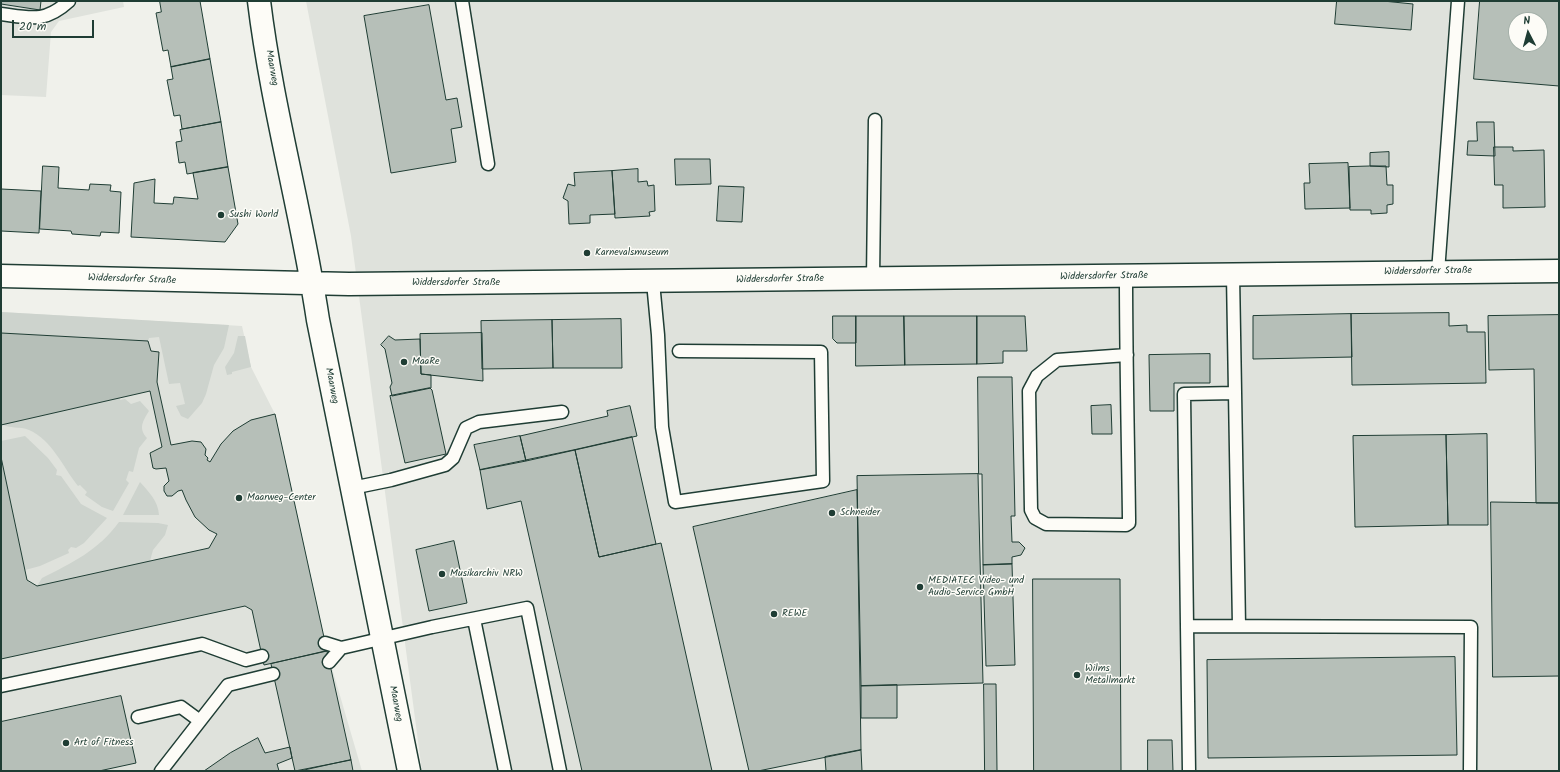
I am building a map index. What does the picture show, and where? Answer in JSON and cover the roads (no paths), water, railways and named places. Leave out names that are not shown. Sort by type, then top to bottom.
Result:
[{"type":"main road","name":"Maarweg","points":[[259,1],[281,129],[409,771]]},
{"type":"main road","name":"Widdersdorfer Straße","points":[[1,276],[312,283],[653,282],[1559,271]]},
{"type":"lane","points":[[1,14],[38,18],[59,10],[69,1]]},
{"type":"lane","points":[[462,1],[488,164]]},
{"type":"lane","points":[[1438,272],[1458,1]]},
{"type":"lane","points":[[873,279],[875,120]]},
{"type":"lane","points":[[1233,275],[1238,626]]},
{"type":"lane","points":[[1126,276],[1127,355],[1129,523],[1126,526],[1046,524],[1035,518],[1031,510],[1029,391],[1036,376],[1057,360],[1127,355]]},
{"type":"lane","points":[[653,282],[658,335],[662,428],[674,502],[823,480],[821,352],[680,351]]},
{"type":"lane","points":[[1189,771],[1184,394],[1235,393]]},
{"type":"lane","points":[[352,488],[390,480],[445,465],[453,458],[466,428],[479,422],[562,412]]},
{"type":"lane","points":[[325,643],[341,648],[527,608],[560,771]]},
{"type":"lane","points":[[474,619],[505,771]]},
{"type":"lane","points":[[1187,626],[1471,627],[1470,771]]},
{"type":"lane","points":[[1,686],[202,644],[246,660],[262,656]]},
{"type":"lane","points":[[329,662],[341,648]]},
{"type":"lane","points":[[161,771],[228,685],[274,674]]},
{"type":"lane","points":[[138,717],[181,707],[200,721]]},
{"type":"place","name":"Sushi World","points":[[221,215]]},
{"type":"place","name":"Karnevalsmuseum","points":[[587,253]]},
{"type":"place","name":"MaaRe","points":[[404,362]]},
{"type":"place","name":"Maarweg-Center","points":[[239,498]]},
{"type":"place","name":"Schneider","points":[[832,513]]},
{"type":"place","name":"Musikarchiv NRW","points":[[442,574]]},
{"type":"place","name":"MEDIATEC Video- und Audio-Service GmbH","points":[[920,587]]},
{"type":"place","name":"REWE","points":[[774,614]]},
{"type":"place","name":"Wilms Metallmarkt","points":[[1077,675]]},
{"type":"place","name":"Art of Fitness","points":[[66,743]]}]
